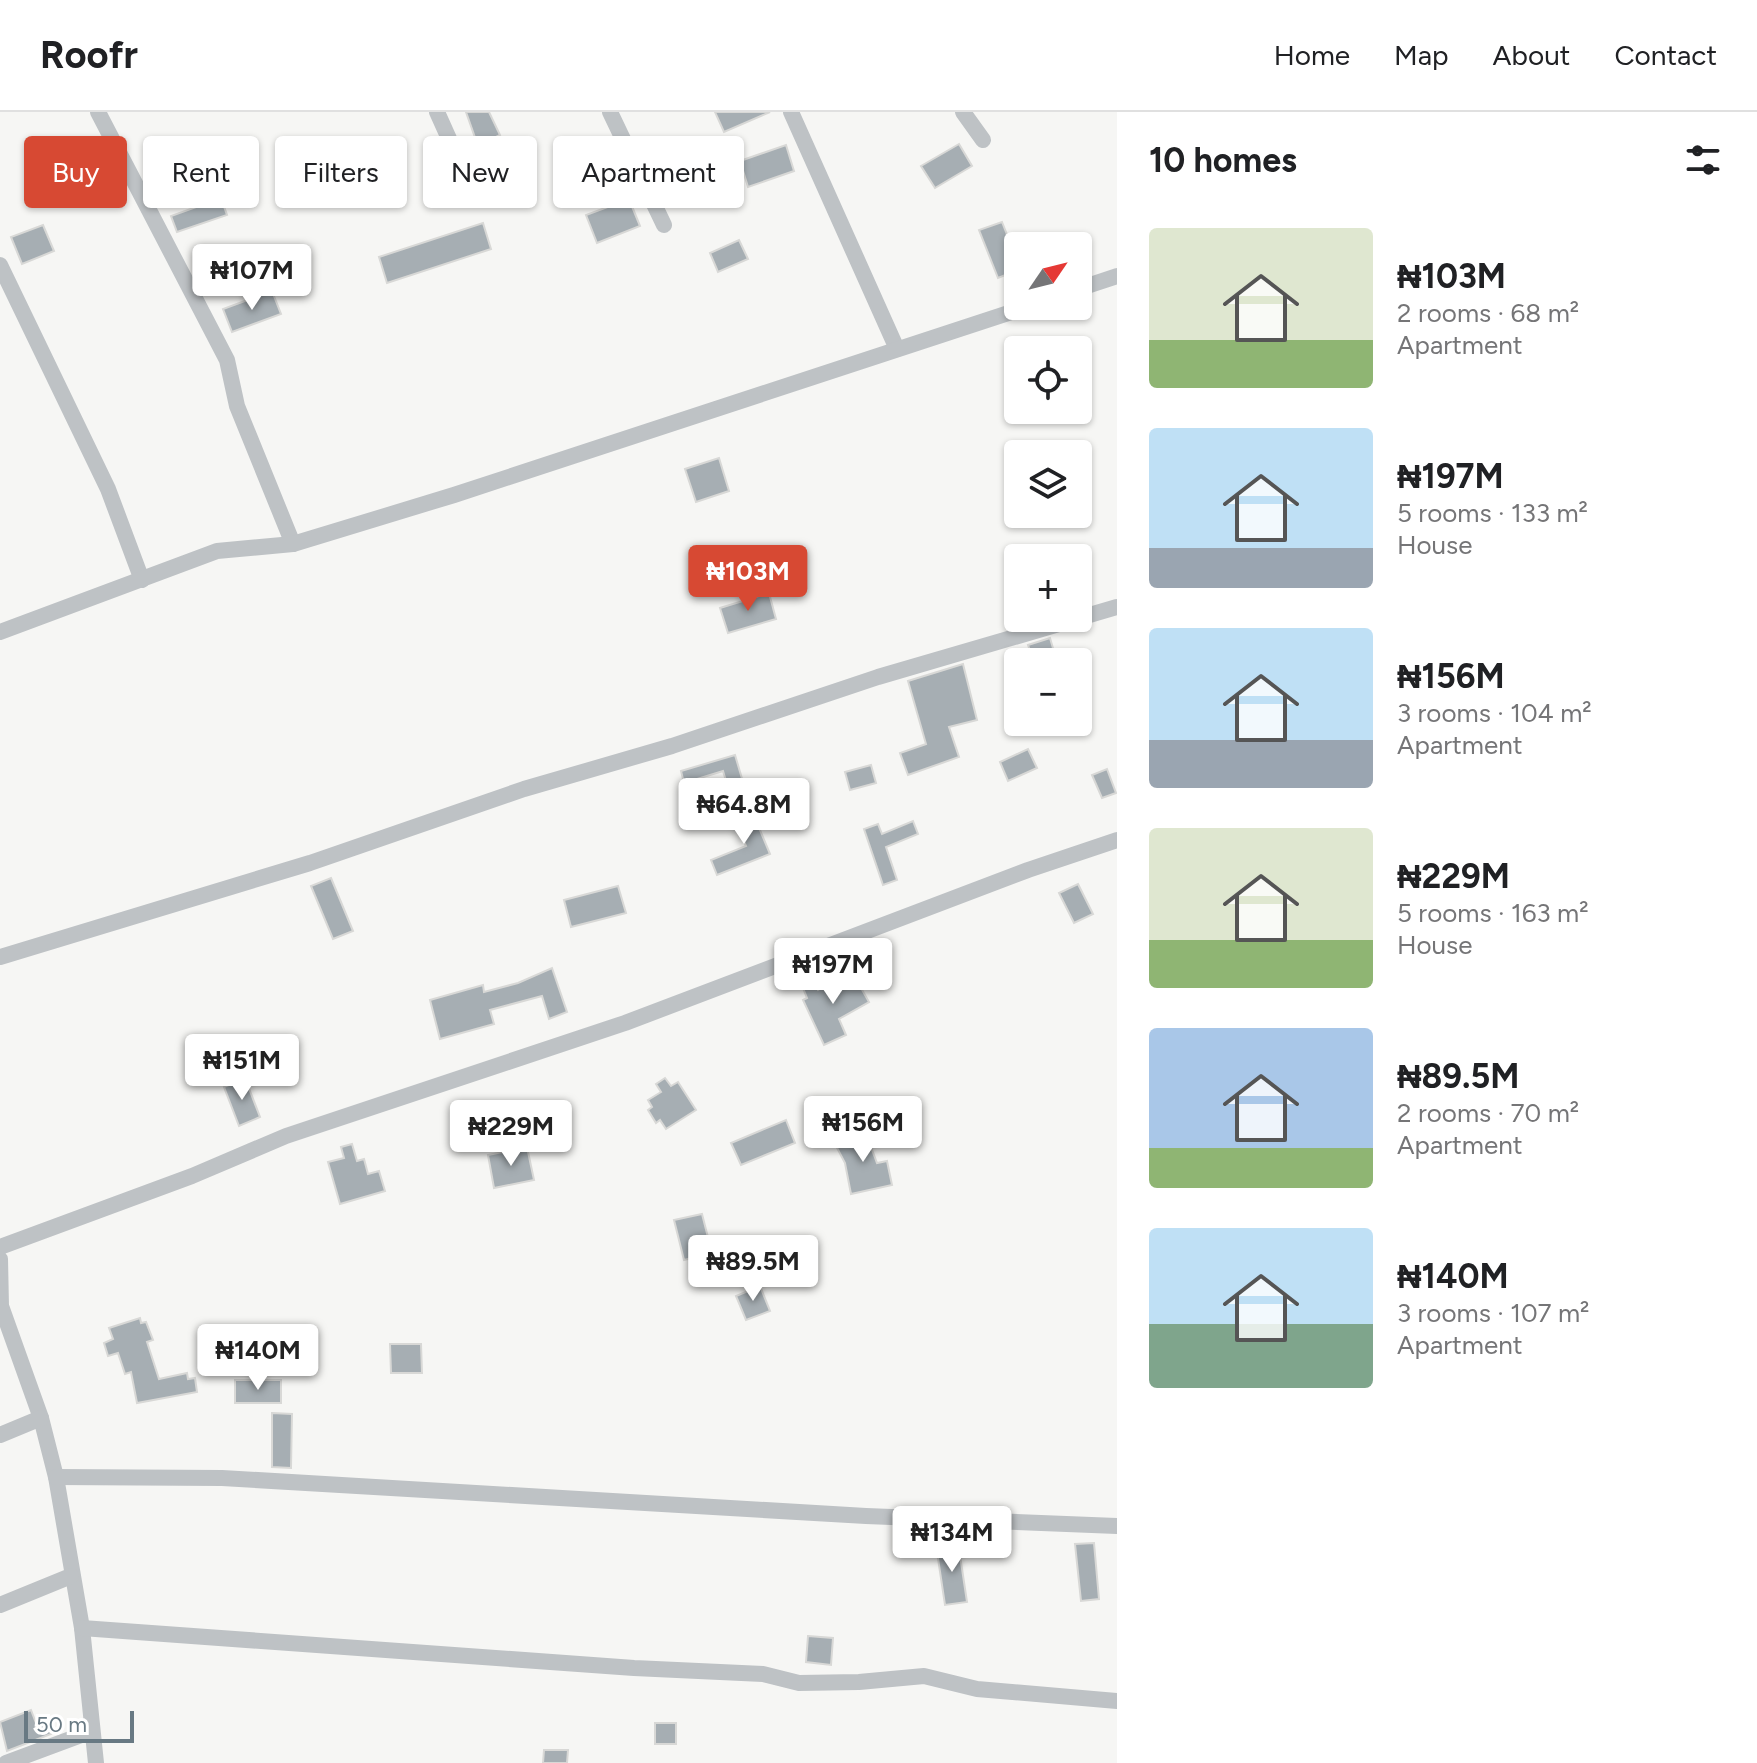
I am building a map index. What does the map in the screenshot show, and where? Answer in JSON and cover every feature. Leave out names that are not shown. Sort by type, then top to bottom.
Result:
[{"type":"street","points":[[98,112],[227,360],[237,406],[293,544]]},
{"type":"street","points":[[437,112],[448,136]]},
{"type":"street","points":[[610,112],[664,225]]},
{"type":"street","points":[[791,112],[897,349]]},
{"type":"street","points":[[963,112],[983,140]]},
{"type":"street","points":[[0,265],[108,489],[142,580]]},
{"type":"street","points":[[1092,284],[1117,276]]},
{"type":"street","points":[[0,632],[217,551],[293,544],[723,409],[1004,314]]},
{"type":"street","points":[[0,957],[310,863],[524,789],[672,746],[878,677],[1117,607]]},
{"type":"street","points":[[0,1247],[192,1176],[286,1136],[625,1023],[1028,870],[1117,840]]},
{"type":"street","points":[[0,1259],[1,1306],[41,1418],[56,1477],[82,1628],[96,1763]]},
{"type":"street","points":[[0,1435],[41,1418]]},
{"type":"street","points":[[56,1477],[222,1478],[850,1515],[1117,1526]]},
{"type":"street","points":[[0,1605],[71,1576]]},
{"type":"street","points":[[82,1628],[634,1668],[763,1674],[799,1683],[924,1676],[977,1689],[1117,1701]]},
{"type":"street","points":[[6,1763],[92,1731]]},
{"type":"building","points":[[466,112],[489,112],[500,135],[474,136]]},
{"type":"building","points":[[715,112],[770,112],[724,132]]},
{"type":"building","points":[[959,144],[972,166],[935,188],[921,166]]},
{"type":"building","points":[[786,145],[794,171],[748,187],[744,160]]},
{"type":"building","points":[[193,208],[225,208],[227,215],[177,232],[171,216]]},
{"type":"building","points":[[605,208],[633,208],[640,226],[597,243],[586,215]]},
{"type":"building","points":[[1002,222],[1006,232],[1004,276],[998,278],[979,230]]},
{"type":"building","points":[[483,223],[491,249],[387,283],[379,257]]},
{"type":"building","points":[[43,225],[54,251],[22,264],[11,237]]},
{"type":"building","points":[[739,240],[748,259],[718,272],[710,253]]},
{"type":"building","points":[[272,291],[281,314],[232,332],[223,309]]},
{"type":"building","points":[[719,458],[729,491],[696,502],[685,469]]},
{"type":"building","points":[[769,593],[776,619],[728,633],[720,608]]},
{"type":"building","points":[[1050,638],[1053,648],[1029,648],[1028,645]]},
{"type":"building","points":[[963,664],[977,720],[949,727],[959,757],[908,775],[900,753],[926,744],[908,681]]},
{"type":"building","points":[[1028,749],[1037,768],[1008,781],[1000,762]]},
{"type":"building","points":[[735,755],[746,792],[731,797],[723,771],[684,783],[681,771]]},
{"type":"building","points":[[871,765],[876,783],[850,790],[845,772]]},
{"type":"building","points":[[1107,769],[1116,793],[1102,798],[1092,775]]},
{"type":"building","points":[[752,811],[770,854],[717,875],[711,860],[746,846],[734,819]]},
{"type":"building","points":[[913,821],[918,834],[886,847],[897,880],[883,885],[864,829],[878,824],[882,834]]},
{"type":"building","points":[[331,878],[353,931],[333,939],[311,886]]},
{"type":"building","points":[[1078,884],[1093,914],[1074,923],[1059,893]]},
{"type":"building","points":[[618,886],[626,913],[571,927],[564,900]]},
{"type":"building","points":[[552,968],[567,1012],[549,1019],[542,996],[490,1010],[494,1024],[440,1039],[430,1000],[483,985],[484,992],[518,983]]},
{"type":"building","points":[[846,974],[850,982],[856,979],[869,1002],[839,1019],[846,1035],[824,1045],[803,1000],[807,998],[803,988],[814,983],[818,990]]},
{"type":"building","points":[[245,1078],[260,1117],[239,1126],[224,1087]]},
{"type":"building","points":[[665,1078],[671,1086],[678,1082],[696,1110],[666,1129],[660,1120],[656,1123],[648,1110],[652,1107],[648,1100],[661,1092],[656,1084]]},
{"type":"building","points":[[786,1120],[795,1143],[741,1165],[731,1143]]},
{"type":"building","points":[[865,1131],[877,1163],[887,1161],[892,1185],[851,1194],[845,1163],[834,1142]]},
{"type":"building","points":[[352,1144],[357,1161],[364,1159],[368,1174],[379,1171],[385,1191],[340,1204],[328,1162],[344,1158],[341,1147]]},
{"type":"building","points":[[527,1147],[534,1180],[494,1188],[488,1155]]},
{"type":"building","points":[[702,1214],[712,1253],[684,1260],[674,1220]]},
{"type":"building","points":[[760,1286],[770,1311],[746,1320],[736,1296]]},
{"type":"building","points":[[140,1318],[141,1323],[146,1322],[153,1340],[147,1342],[159,1379],[187,1373],[188,1379],[195,1378],[197,1392],[137,1403],[131,1372],[125,1374],[118,1353],[108,1356],[104,1343],[113,1339],[109,1328]]},
{"type":"building","points":[[390,1344],[421,1344],[422,1373],[391,1373]]},
{"type":"building","points":[[235,1380],[281,1380],[281,1403],[235,1403]]},
{"type":"building","points":[[272,1413],[292,1414],[291,1468],[272,1467]]},
{"type":"building","points":[[958,1542],[967,1602],[945,1605],[936,1545]]},
{"type":"building","points":[[1094,1543],[1099,1599],[1081,1601],[1075,1544]]},
{"type":"building","points":[[808,1636],[833,1638],[831,1665],[806,1662]]},
{"type":"building","points":[[31,1710],[36,1723],[46,1720],[51,1734],[7,1751],[0,1722]]},
{"type":"building","points":[[655,1723],[676,1723],[676,1744],[655,1744]]},
{"type":"building","points":[[544,1750],[568,1750],[567,1763],[543,1763]]}]
